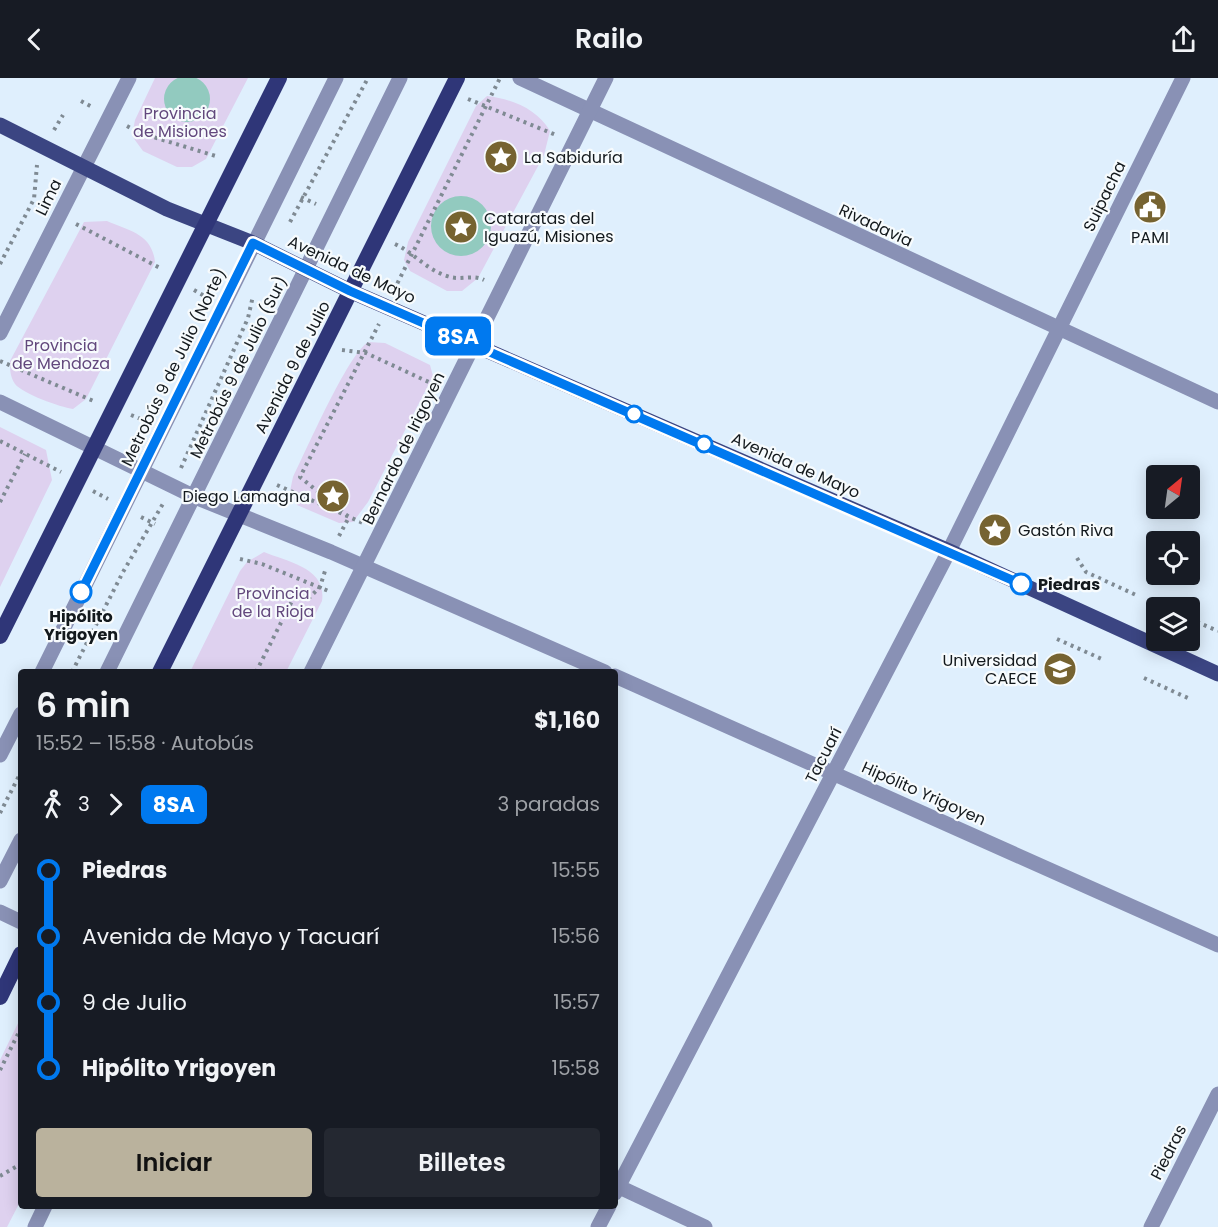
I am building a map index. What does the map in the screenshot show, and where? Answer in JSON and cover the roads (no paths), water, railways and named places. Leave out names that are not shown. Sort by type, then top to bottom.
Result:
[{"type":"highway","points":[[0,636],[279,78]]},
{"type":"highway","name":"Avenida 9 de Julio","points":[[161,669],[453,85]]},
{"type":"highway","points":[[0,997],[18,960]]},
{"type":"main road","name":"Avenida de Mayo","points":[[0,126],[42,144],[82,167],[167,209],[253,243],[350,291],[475,343],[949,551],[1218,674]]},
{"type":"street","name":"Lima","points":[[0,333],[129,78]]},
{"type":"street","name":"Metrobús 9 de Julio (Norte)","points":[[44,669],[336,78]]},
{"type":"street","name":"Metrobús 9 de Julio (Sur)","points":[[109,669],[400,78]]},
{"type":"street","name":"Rivadavia","points":[[520,78],[1058,330],[1218,402]]},
{"type":"street","name":"Bernardo de Irigoyen","points":[[312,669],[606,78]]},
{"type":"street","name":"Suipacha","points":[[1058,330],[1183,78]]},
{"type":"street","name":"Tacuarí","points":[[618,1184],[949,551],[1058,330]]},
{"type":"street","points":[[0,402],[172,487],[331,552],[598,669]]},
{"type":"street","name":"Hipólito Yrigoyen","points":[[618,677],[1218,945]]},
{"type":"street","points":[[0,755],[18,720]]},
{"type":"street","points":[[0,881],[18,846]]},
{"type":"street","points":[[0,912],[18,921]]},
{"type":"street","name":"Piedras","points":[[1151,1227],[1218,1094]]},
{"type":"street","points":[[618,1189],[705,1227]]},
{"type":"street","points":[[35,1227],[44,1209]]},
{"type":"street","points":[[598,1227],[607,1209]]},
{"type":"place","name":"La Sabiduría","points":[[501,157]]},
{"type":"place","name":"PAMI","points":[[1150,207]]},
{"type":"place","name":"Cataratas del Iguazú, Misiones","points":[[461,227]]},
{"type":"place","name":"Diego Lamagna","points":[[333,496]]},
{"type":"place","name":"Gastón Riva","points":[[995,530]]},
{"type":"place","name":"Piedras","points":[[1021,584]]},
{"type":"place","name":"Hipólito Yrigoyen","points":[[81,592]]},
{"type":"place","name":"Universidad CAECE","points":[[1060,669]]},
{"type":"park label","name":"Provincia de Misiones","points":[[180,122]]},
{"type":"park label","name":"Provincia de Mendoza","points":[[61,354]]},
{"type":"park label","name":"Provincia de la Rioja","points":[[273,602]]}]
